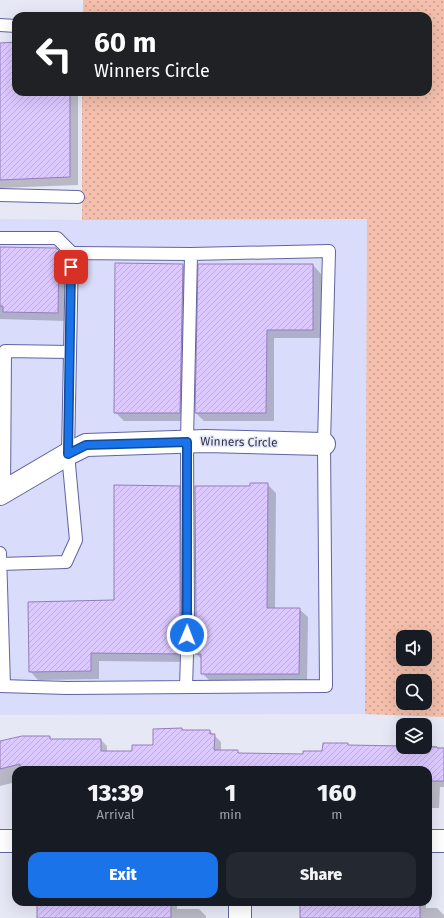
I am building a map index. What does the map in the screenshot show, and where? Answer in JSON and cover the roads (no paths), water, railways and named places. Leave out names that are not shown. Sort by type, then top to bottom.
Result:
[{"type":"street","name":"Winners Circle","points":[[2,493],[86,445],[205,441],[324,444]]},
{"type":"street","points":[[0,841],[12,841]]},
{"type":"street","points":[[432,841],[444,841]]},
{"type":"street","points":[[240,906],[240,918]]},
{"type":"lane","points":[[0,26],[12,26]]},
{"type":"lane","points":[[0,195],[78,197]]},
{"type":"lane","points":[[0,238],[57,238],[72,253],[190,254],[329,251],[324,444],[326,686],[67,688],[2,686],[0,553]]},
{"type":"lane","points":[[0,564],[66,562],[76,540],[68,454],[72,253]]},
{"type":"lane","points":[[186,687],[188,622],[187,442],[190,254]]},
{"type":"lane","points":[[2,493],[5,351],[70,352]]}]
